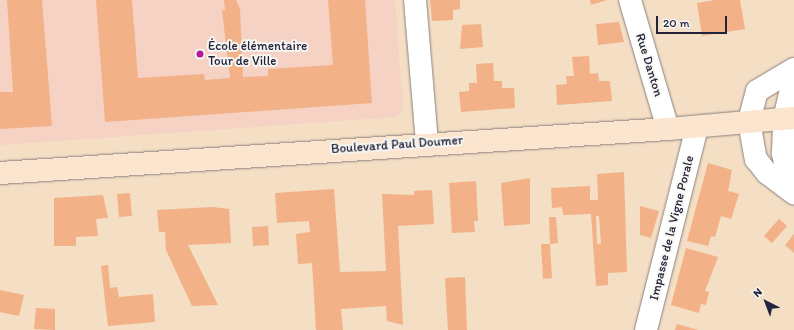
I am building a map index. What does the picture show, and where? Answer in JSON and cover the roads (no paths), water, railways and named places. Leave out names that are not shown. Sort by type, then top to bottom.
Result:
[{"type":"main road","name":"Boulevard Paul Doumer","points":[[0,172],[427,143],[668,129],[789,118]]},
{"type":"street","points":[[415,0],[427,143]]},
{"type":"street","name":"Rue Danton","points":[[630,0],[668,129]]},
{"type":"street","points":[[792,191],[767,173],[756,159],[749,122],[757,91],[794,69]]},
{"type":"street","points":[[792,191],[783,153],[794,77]]},
{"type":"street","name":"Impasse de la Vigne Porale","points":[[646,330],[697,127]]},
{"type":"place","name":"École élémentaire Tour de Ville","points":[[200,54]]}]
